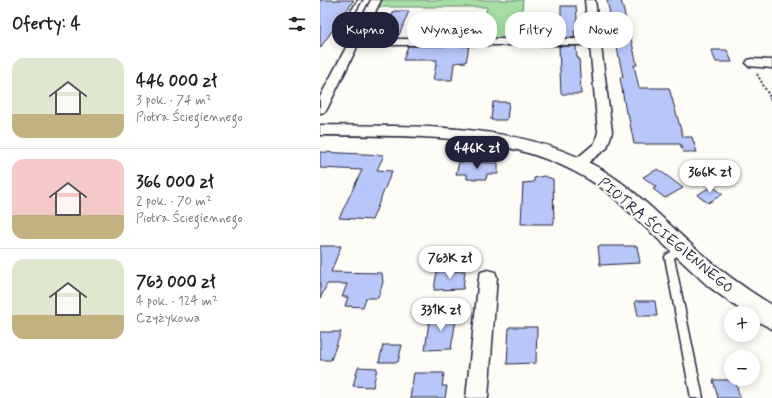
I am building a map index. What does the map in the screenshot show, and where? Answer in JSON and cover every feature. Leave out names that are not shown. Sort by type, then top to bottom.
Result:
[{"type":"street","points":[[369,12],[376,0]]},
{"type":"street","points":[[590,0],[592,12]]},
{"type":"street","points":[[399,42],[574,42]]},
{"type":"street","points":[[320,109],[350,48]]},
{"type":"street","points":[[577,164],[602,145],[605,132],[597,48]]},
{"type":"street","points":[[752,63],[772,64]]},
{"type":"street","name":"PIOTRA ŚCIEGIENNEGO","points":[[320,130],[445,134],[505,141],[540,149],[577,164],[604,180],[628,199],[699,266],[744,300],[772,318]]},
{"type":"street","points":[[477,398],[488,277]]},
{"type":"lane","points":[[353,12],[360,0]]},
{"type":"lane","points":[[681,248],[669,257],[697,398]]},
{"type":"path","points":[[752,63],[772,102]]},
{"type":"green space","points":[[382,0],[523,0],[522,12],[505,12],[505,39],[497,39],[497,12],[486,12],[487,7],[379,7]]},
{"type":"building","points":[[320,0],[354,0],[346,12],[332,12],[332,31],[320,48]]},
{"type":"building","points":[[607,0],[621,0],[624,12],[609,12]]},
{"type":"building","points":[[561,6],[576,6],[576,12],[574,12],[574,38],[566,38],[566,12],[561,12]]},
{"type":"building","points":[[409,11],[407,12],[407,16],[399,35],[399,12],[394,12]]},
{"type":"building","points":[[574,46],[574,48],[576,48],[577,58],[579,58],[581,94],[561,94],[559,48]]},
{"type":"building","points":[[633,47],[637,65],[634,65],[639,88],[669,88],[683,137],[692,137],[697,152],[683,152],[680,144],[634,144],[628,113],[626,113],[620,77],[623,77],[617,48]]},
{"type":"building","points":[[407,48],[469,48],[466,62],[454,63],[452,80],[433,80],[437,60],[403,60]]},
{"type":"building","points":[[711,50],[727,50],[732,62],[716,62]]},
{"type":"building","points":[[493,102],[509,102],[507,120],[491,120]]},
{"type":"building","points":[[320,152],[384,155],[377,170],[392,171],[372,220],[339,218],[362,170],[320,168]]},
{"type":"building","points":[[459,162],[498,163],[498,174],[487,174],[486,179],[467,179],[467,174],[456,174]]},
{"type":"building","points":[[658,169],[683,188],[665,198],[653,189],[656,187],[643,177]]},
{"type":"building","points":[[544,176],[553,179],[554,224],[521,224],[523,183],[534,182],[534,178]]},
{"type":"building","points":[[712,186],[723,194],[708,203],[697,195]]},
{"type":"building","points":[[320,246],[341,246],[331,272],[382,273],[383,282],[378,298],[366,298],[363,307],[345,306],[348,297],[342,297],[347,284],[327,284],[320,299]]},
{"type":"building","points":[[598,246],[637,246],[640,263],[600,265]]},
{"type":"building","points":[[437,271],[465,271],[463,289],[434,290]]},
{"type":"building","points":[[635,301],[655,301],[657,316],[638,316]]},
{"type":"building","points":[[430,314],[457,314],[451,349],[425,350]]},
{"type":"building","points":[[509,327],[537,327],[536,363],[507,364]]},
{"type":"building","points":[[320,332],[341,332],[331,360],[320,360]]},
{"type":"building","points":[[383,345],[402,345],[398,362],[379,362]]},
{"type":"building","points":[[358,367],[377,368],[373,387],[353,386]]},
{"type":"building","points":[[414,373],[444,373],[442,386],[447,386],[445,398],[410,398]]},
{"type":"building","points":[[713,380],[724,380],[724,386],[737,386],[740,398],[718,398]]}]
